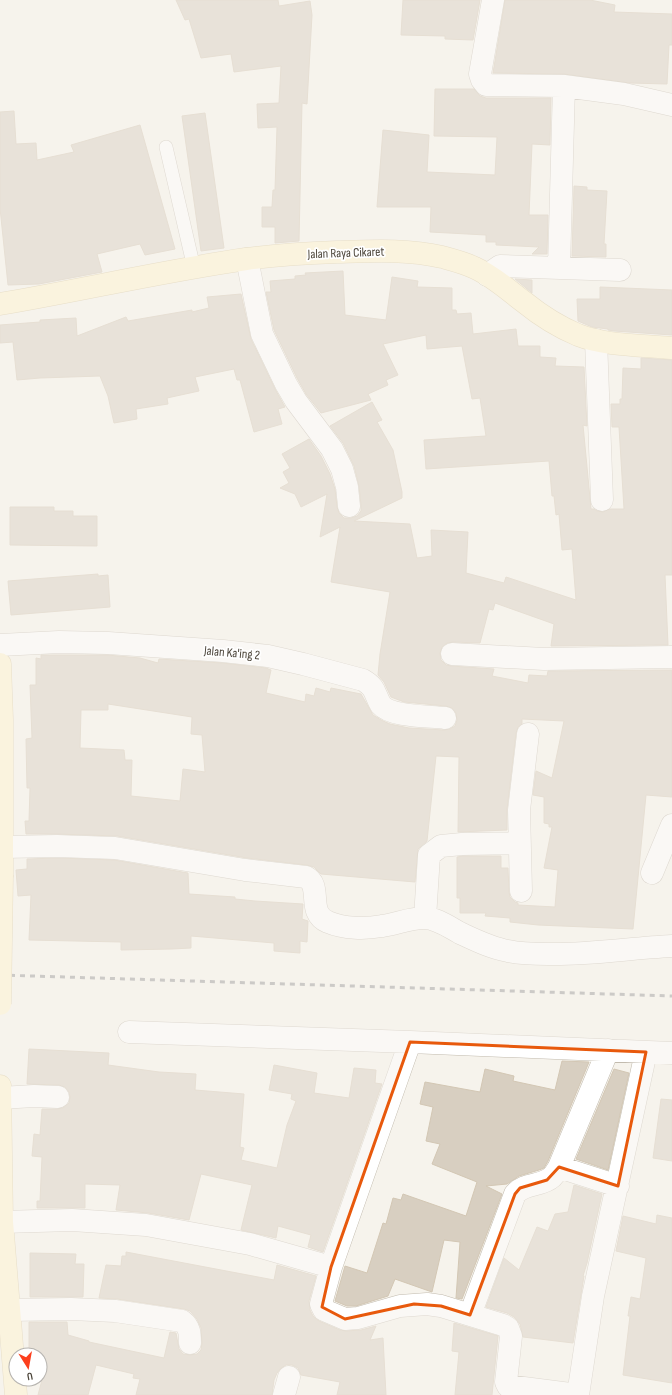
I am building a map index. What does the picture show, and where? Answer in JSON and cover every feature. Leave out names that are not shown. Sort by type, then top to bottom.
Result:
[{"type":"main road","name":"Jalan Raya Cikaret","points":[[0,304],[248,259],[331,252],[413,252],[440,257],[475,267],[542,315],[579,335],[596,340],[672,348]]},
{"type":"main road","points":[[0,664],[3,847],[0,1004]]},
{"type":"main road","points":[[0,1086],[2,1222],[16,1395]]},
{"type":"street","points":[[493,0],[480,74],[486,85],[564,86],[624,94],[672,105]]},
{"type":"street","points":[[559,267],[564,86]]},
{"type":"street","points":[[248,259],[262,334],[286,384],[296,401],[332,449],[342,469],[347,487],[349,506]]},
{"type":"street","points":[[487,275],[500,266],[620,270]]},
{"type":"street","points":[[596,340],[602,500]]},
{"type":"street","name":"Jalan Ka'ing 2","points":[[0,645],[59,642],[108,642],[268,656],[363,680],[370,684],[375,690],[381,705],[387,710],[395,713],[445,718]]},
{"type":"street","points":[[452,654],[544,659],[672,657]]},
{"type":"street","points":[[522,891],[518,810],[528,734]]},
{"type":"street","points":[[652,873],[672,825]]},
{"type":"street","points":[[425,918],[429,855],[441,846],[462,844],[520,843]]},
{"type":"street","points":[[3,847],[89,846],[114,848],[245,870],[298,875],[311,879],[316,909],[320,918],[328,922],[351,928],[369,928],[425,918],[438,921],[484,944],[508,951],[534,954],[566,954],[672,946]]},
{"type":"street","points":[[129,1032],[672,1053]]},
{"type":"street","points":[[410,1042],[331,1267],[321,1304],[324,1310],[346,1319],[358,1318],[400,1306],[428,1304],[441,1306],[504,1325],[508,1328],[511,1336],[506,1382],[508,1386],[578,1395],[593,1296],[646,1052]]},
{"type":"street","points":[[470,1315],[515,1194],[520,1188],[547,1180],[552,1177],[559,1167],[608,1050]]},
{"type":"street","points":[[0,1098],[34,1096],[58,1097]]},
{"type":"street","points":[[559,1167],[618,1186]]},
{"type":"street","points":[[2,1222],[72,1220],[146,1225],[250,1244],[331,1267]]},
{"type":"street","points":[[9,1310],[71,1309],[115,1311],[182,1321],[187,1325],[190,1332],[190,1343]]},
{"type":"lane","points":[[166,147],[194,268]]},
{"type":"highlighted area","points":[[410,1042],[646,1052],[618,1186],[559,1167],[547,1180],[520,1188],[515,1194],[470,1315],[441,1306],[414,1304],[345,1319],[322,1307],[331,1267]]},
{"type":"building","points":[[176,0],[278,0],[279,6],[310,1],[312,15],[307,104],[302,103],[299,241],[275,243],[275,227],[262,227],[262,207],[272,207],[273,190],[275,190],[277,127],[258,128],[257,104],[279,103],[281,66],[234,72],[231,54],[201,58],[189,19],[185,20]]},
{"type":"building","points":[[403,0],[480,0],[473,40],[445,39],[445,36],[401,35]]},
{"type":"building","points":[[505,0],[590,0],[615,5],[614,12],[672,14],[672,45],[669,45],[667,84],[630,83],[564,74],[493,73]]},
{"type":"building","points":[[435,89],[474,89],[480,96],[486,98],[551,98],[550,145],[532,144],[529,215],[548,215],[547,254],[532,254],[539,247],[496,245],[496,242],[486,242],[486,235],[430,232],[431,207],[377,207],[383,130],[429,135],[427,172],[495,175],[497,137],[434,136]]},
{"type":"building","points":[[14,111],[16,144],[36,143],[37,160],[74,152],[71,145],[140,125],[175,249],[145,255],[140,244],[97,254],[102,272],[39,284],[8,285],[0,208],[0,112]]},
{"type":"building","points":[[205,113],[224,248],[201,251],[182,116]]},
{"type":"building","points":[[574,186],[587,187],[587,190],[607,191],[604,244],[606,244],[606,257],[572,256]]},
{"type":"building","points":[[343,271],[345,315],[386,320],[392,277],[418,281],[417,287],[452,288],[452,310],[456,310],[457,314],[471,313],[473,334],[516,329],[518,346],[540,346],[540,357],[556,358],[555,366],[584,367],[587,426],[583,425],[591,509],[597,511],[603,512],[610,509],[624,509],[619,427],[612,427],[611,404],[620,404],[620,399],[622,399],[623,368],[641,369],[641,358],[672,360],[672,575],[665,575],[668,645],[551,646],[554,624],[495,603],[493,610],[489,609],[480,643],[447,643],[442,647],[440,653],[441,660],[446,665],[494,669],[492,676],[528,683],[529,675],[547,676],[548,671],[672,670],[672,797],[646,795],[633,929],[538,925],[510,922],[510,918],[485,916],[486,913],[460,913],[460,898],[457,898],[457,857],[463,856],[501,856],[501,868],[508,868],[510,897],[518,903],[518,905],[555,907],[558,870],[544,868],[552,827],[549,827],[549,824],[544,823],[544,797],[533,795],[536,771],[552,778],[564,721],[522,719],[522,724],[518,727],[516,733],[507,809],[507,830],[458,832],[459,757],[436,756],[427,841],[418,849],[415,882],[321,874],[314,867],[307,865],[247,858],[117,836],[26,834],[25,821],[29,821],[30,788],[27,788],[26,739],[32,738],[30,685],[36,685],[36,658],[41,659],[41,655],[107,655],[140,658],[158,663],[159,659],[222,663],[266,668],[271,670],[266,693],[305,702],[306,694],[314,696],[316,688],[330,692],[331,688],[361,694],[373,715],[390,724],[409,728],[444,730],[455,726],[457,720],[456,713],[452,708],[446,706],[404,702],[391,697],[384,682],[378,675],[390,592],[331,582],[340,527],[320,537],[327,494],[301,507],[295,494],[280,488],[289,483],[283,472],[290,468],[282,454],[309,439],[321,456],[330,474],[335,489],[339,513],[344,518],[357,516],[361,511],[361,505],[359,486],[354,466],[343,443],[330,426],[372,402],[382,420],[377,422],[393,450],[402,498],[354,521],[410,524],[417,558],[432,556],[431,530],[468,532],[466,573],[504,583],[506,577],[576,600],[572,549],[562,550],[559,514],[556,515],[554,496],[552,496],[549,461],[426,469],[424,440],[486,436],[480,398],[472,399],[462,346],[427,349],[426,335],[383,344],[398,375],[386,380],[388,385],[368,394],[371,400],[321,413],[306,394],[274,330],[266,292],[271,292],[270,281],[295,279],[295,276],[306,275],[305,273]],"holes":[[[108,704],[192,717],[191,734],[202,735],[205,772],[183,769],[180,801],[131,796],[132,760],[125,760],[124,750],[80,748],[81,710],[108,710]]]},
{"type":"building","points":[[515,279],[532,280],[532,293],[526,288]]},
{"type":"building","points":[[600,287],[672,290],[672,335],[614,331],[592,327],[578,321],[577,299],[600,299]]},
{"type":"building","points":[[241,294],[251,339],[285,407],[278,409],[282,424],[254,432],[240,380],[237,380],[234,369],[195,377],[199,391],[167,398],[168,404],[136,409],[137,419],[114,423],[108,396],[100,376],[17,380],[13,342],[0,343],[0,325],[40,322],[40,320],[76,318],[77,336],[126,317],[128,321],[192,310],[192,312],[209,308],[207,297]]},
{"type":"building","points":[[10,507],[54,507],[54,511],[73,511],[73,516],[97,516],[97,546],[10,545]]},
{"type":"building","points":[[98,574],[98,576],[108,575],[110,607],[11,615],[8,581]]},
{"type":"building","points":[[57,858],[114,860],[188,873],[189,894],[235,897],[235,899],[255,901],[303,904],[302,919],[308,921],[307,942],[300,941],[300,953],[274,951],[274,943],[191,936],[191,948],[172,949],[121,950],[121,942],[29,940],[31,895],[18,896],[16,870],[27,869],[27,859]]},
{"type":"building","points":[[29,1049],[109,1053],[108,1065],[159,1072],[196,1074],[195,1090],[244,1094],[240,1147],[244,1148],[241,1160],[277,1168],[287,1125],[296,1101],[291,1099],[292,1094],[269,1090],[274,1065],[317,1073],[314,1093],[349,1098],[354,1068],[376,1070],[375,1083],[382,1084],[323,1252],[308,1247],[311,1235],[278,1226],[276,1238],[241,1230],[252,1185],[201,1174],[189,1220],[148,1213],[116,1210],[120,1185],[85,1184],[85,1208],[37,1208],[37,1201],[40,1201],[42,1157],[32,1156],[34,1134],[40,1135],[42,1109],[63,1108],[69,1103],[70,1097],[69,1092],[65,1087],[59,1085],[27,1084]]},
{"type":"building","points":[[562,1061],[589,1062],[544,1168],[519,1176],[507,1184],[486,1186],[502,1194],[462,1299],[456,1298],[460,1242],[444,1240],[432,1292],[395,1279],[388,1296],[356,1306],[347,1306],[335,1301],[345,1266],[367,1273],[383,1223],[386,1224],[393,1198],[401,1200],[403,1194],[466,1216],[477,1182],[432,1164],[440,1144],[426,1141],[433,1107],[420,1104],[425,1082],[480,1092],[485,1069],[514,1076],[513,1081],[555,1090]]},
{"type":"building","points":[[614,1069],[629,1073],[608,1170],[576,1159]]},
{"type":"building","points":[[661,1099],[672,1100],[672,1161],[653,1158]]},
{"type":"building","points":[[574,1185],[602,1194],[583,1276],[573,1343],[523,1337],[520,1324],[514,1317],[507,1313],[486,1307],[504,1258],[519,1270],[537,1227],[548,1231],[555,1214],[568,1212]]},
{"type":"building","points":[[657,1215],[672,1218],[672,1383],[623,1375],[631,1297],[640,1299],[646,1258],[616,1251],[623,1216],[656,1224]]},
{"type":"building","points":[[126,1252],[274,1280],[277,1265],[316,1276],[309,1301],[310,1310],[313,1316],[319,1321],[346,1331],[361,1330],[376,1326],[370,1340],[383,1338],[386,1395],[337,1395],[340,1382],[301,1375],[298,1368],[292,1365],[286,1365],[277,1373],[274,1380],[272,1395],[136,1395],[140,1379],[133,1378],[134,1374],[96,1365],[88,1395],[38,1395],[40,1387],[48,1387],[48,1347],[29,1347],[29,1322],[67,1322],[68,1335],[89,1342],[164,1358],[170,1332],[176,1333],[179,1349],[183,1354],[197,1354],[201,1350],[201,1328],[197,1319],[190,1311],[117,1299],[99,1298],[106,1265],[121,1266],[122,1256],[126,1256]]},
{"type":"building","points":[[30,1253],[76,1254],[75,1264],[84,1264],[83,1297],[30,1297]]},
{"type":"building","points":[[454,1323],[498,1336],[492,1395],[455,1395],[459,1352],[452,1351]]},
{"type":"railway","points":[[0,975],[672,996]]}]
